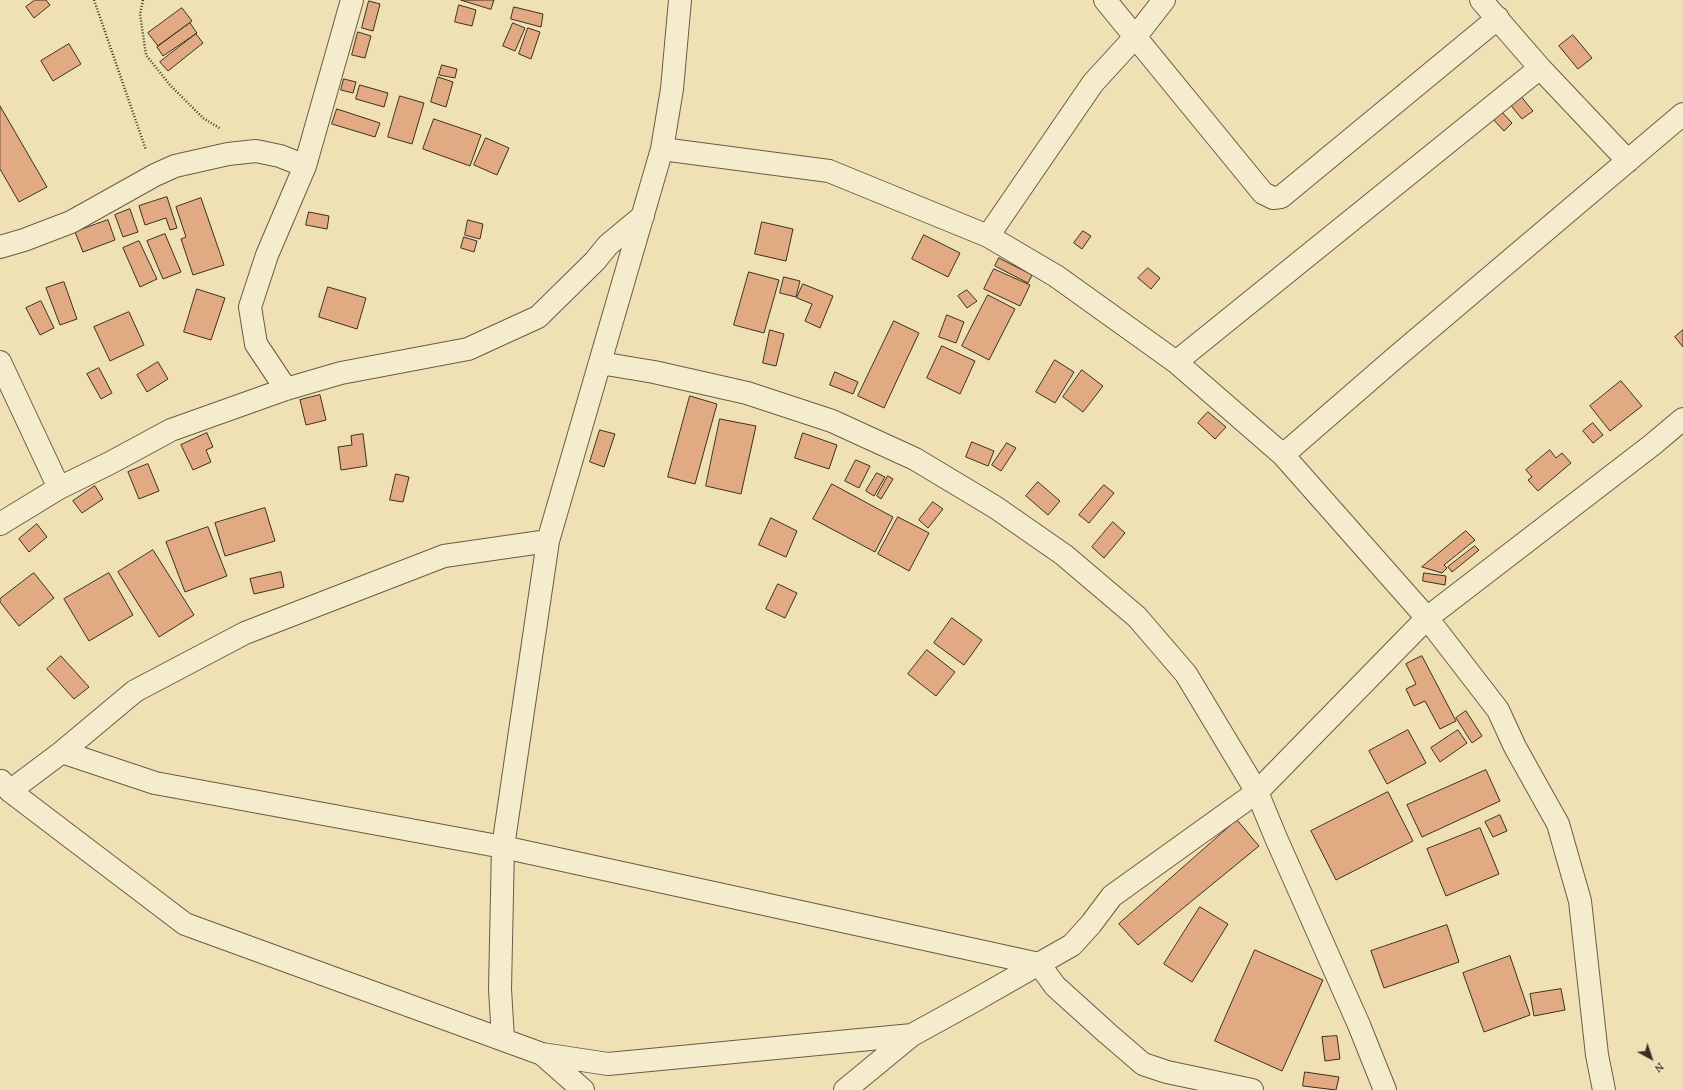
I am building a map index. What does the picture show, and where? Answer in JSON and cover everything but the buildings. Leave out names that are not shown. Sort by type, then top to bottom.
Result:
[{"type":"street","points":[[286,389],[256,344],[250,306],[267,255],[305,166],[352,0]]},
{"type":"street","points":[[503,1039],[500,989],[503,847],[548,541],[662,149],[672,89],[680,0]]},
{"type":"street","points":[[1105,0],[1263,193],[1273,198],[1281,197],[1498,18]]},
{"type":"street","points":[[988,236],[1093,83],[1136,36],[1164,0]]},
{"type":"street","points":[[1481,0],[1540,68],[1628,161]]},
{"type":"street","points":[[1176,362],[1540,68]]},
{"type":"street","points":[[1283,455],[1396,357],[1683,114]]},
{"type":"street","points":[[662,149],[829,171],[988,236],[1056,276],[1176,362],[1283,455],[1427,618],[1498,710],[1515,747],[1558,824],[1580,901],[1597,1055],[1604,1090]]},
{"type":"street","points":[[0,247],[24,240],[70,222],[155,175],[175,166],[228,154],[256,151],[280,156],[305,166]]},
{"type":"street","points":[[0,524],[59,488],[110,463],[171,430],[286,389],[341,373],[468,349],[538,316],[595,261],[608,246],[643,216]]},
{"type":"street","points":[[0,362],[59,488]]},
{"type":"street","points":[[600,364],[654,372],[747,393],[832,420],[915,459],[995,507],[1064,555],[1137,617],[1186,674],[1257,792],[1359,1024],[1385,1090]]},
{"type":"street","points":[[845,1090],[912,1035],[1072,945],[1091,924],[1112,896],[1257,792],[1427,618],[1683,420]]},
{"type":"street","points":[[548,541],[444,556],[245,633],[135,691],[62,752],[5,785],[185,924],[542,1054],[608,1064],[912,1035]]},
{"type":"street","points":[[62,752],[155,783],[503,847],[1038,964],[1055,986],[1143,1064],[1167,1072],[1252,1090]]},
{"type":"street","points":[[542,1054],[583,1090]]},
{"type":"path","points":[[94,0],[155,175]]},
{"type":"path","points":[[143,0],[140,14],[146,54],[170,85],[203,118],[223,130]]}]
